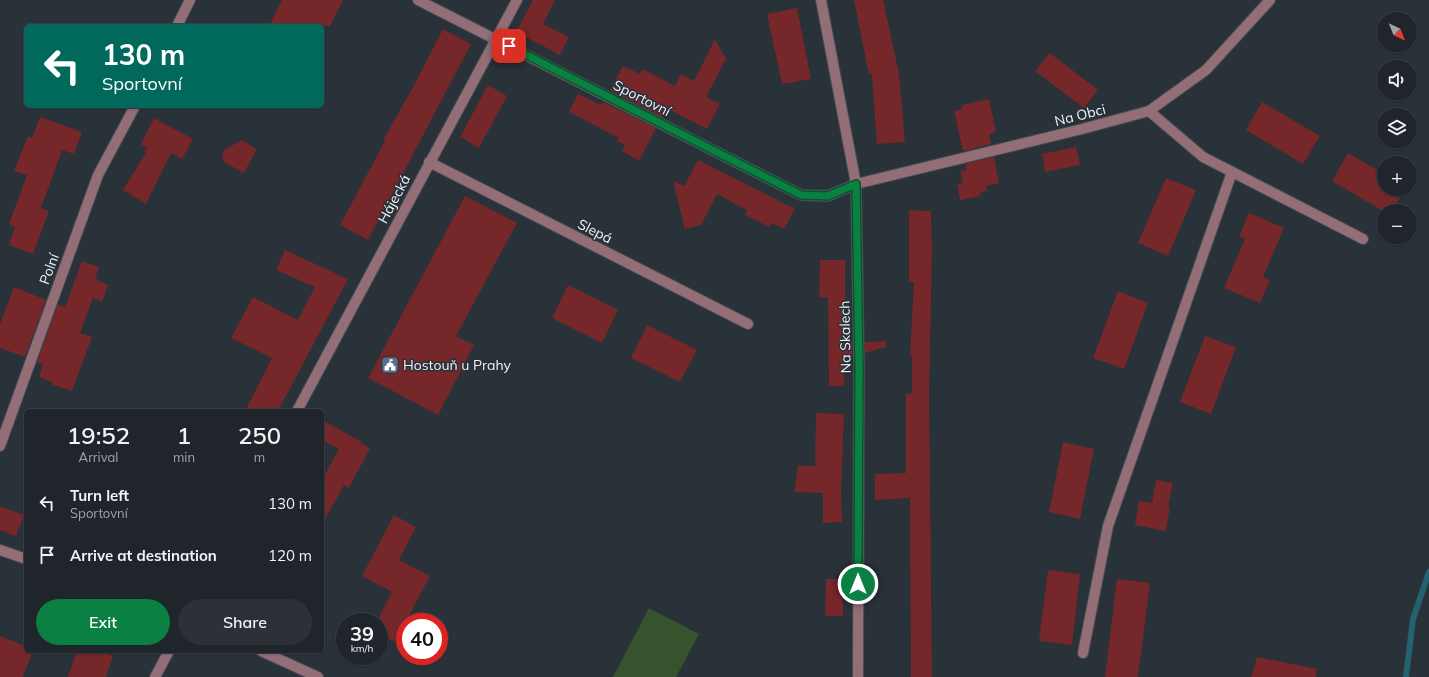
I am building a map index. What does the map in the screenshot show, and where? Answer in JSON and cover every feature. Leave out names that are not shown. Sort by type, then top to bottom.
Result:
[{"type":"street","points":[[178,24],[190,0]]},
{"type":"street","name":"Sportovní","points":[[418,0],[801,195],[828,196],[856,184]]},
{"type":"street","name":"Hájecká","points":[[298,409],[517,0]]},
{"type":"street","name":"Na Skalech","points":[[821,0],[856,184],[859,367],[858,677]]},
{"type":"street","name":"Na Obci","points":[[856,184],[1082,129],[1149,111],[1206,70],[1270,0]]},
{"type":"street","name":"Polní","points":[[0,446],[98,175],[134,108]]},
{"type":"street","points":[[1149,111],[1203,157],[1363,239]]},
{"type":"street","name":"Slepá","points":[[429,162],[748,324]]},
{"type":"street","points":[[1083,653],[1108,526],[1232,172]]},
{"type":"street","points":[[0,550],[24,558]]},
{"type":"street","points":[[155,677],[168,653]]},
{"type":"street","points":[[265,653],[318,677]]},
{"type":"green space","points":[[649,608],[699,634],[676,677],[613,677]]},
{"type":"building","points":[[282,0],[343,0],[330,26],[324,26],[324,24],[270,24]]},
{"type":"building","points":[[533,0],[555,0],[543,24],[569,37],[560,55],[516,32]]},
{"type":"building","points":[[854,0],[883,0],[899,74],[905,142],[877,144],[872,74],[869,75]]},
{"type":"building","points":[[797,8],[811,79],[782,84],[767,14]]},
{"type":"building","points":[[443,29],[471,44],[368,240],[340,225],[385,141],[383,140],[412,89]]},
{"type":"building","points":[[715,39],[726,59],[706,97],[720,104],[707,129],[666,108],[662,117],[610,90],[623,66],[640,74],[643,69],[675,86],[681,74],[694,81]]},
{"type":"building","points":[[1050,53],[1098,90],[1084,108],[1035,71]]},
{"type":"building","points":[[488,85],[507,96],[479,148],[460,137]]},
{"type":"building","points":[[578,94],[601,105],[603,102],[656,128],[639,161],[622,151],[625,145],[617,141],[619,138],[569,112]]},
{"type":"building","points":[[989,99],[996,132],[989,134],[991,144],[963,151],[954,111],[962,109],[962,105]]},
{"type":"building","points":[[1262,102],[1320,136],[1303,164],[1246,130]]},
{"type":"building","points":[[40,117],[82,132],[74,154],[62,150],[41,208],[49,211],[33,254],[9,245],[15,227],[9,224],[27,175],[14,171],[28,136],[32,138]]},
{"type":"building","points":[[154,118],[193,139],[182,159],[171,153],[146,204],[123,190],[146,153],[144,152],[147,148],[141,144]]},
{"type":"building","points":[[242,140],[257,149],[244,173],[224,162],[222,154],[225,149]]},
{"type":"building","points":[[1076,147],[1080,165],[1045,172],[1042,154]]},
{"type":"building","points":[[1348,153],[1377,170],[1377,196],[1401,196],[1396,204],[1377,204],[1377,207],[1332,181]]},
{"type":"building","points":[[994,157],[999,183],[986,186],[987,191],[980,193],[981,196],[960,200],[957,184],[963,183],[960,171],[967,170],[965,164]]},
{"type":"building","points":[[698,160],[795,209],[784,229],[772,223],[769,227],[745,215],[747,210],[717,194],[701,225],[685,229],[673,181],[684,186]]},
{"type":"building","points":[[1166,178],[1196,190],[1168,256],[1138,243]]},
{"type":"building","points":[[465,196],[517,223],[456,336],[474,345],[438,415],[368,378]]},
{"type":"building","points":[[909,210],[931,211],[932,251],[929,393],[932,677],[911,677],[910,498],[875,500],[875,474],[906,473],[906,394],[912,393],[912,356],[910,356],[914,282],[909,282]]},
{"type":"building","points":[[1249,213],[1284,228],[1263,277],[1270,280],[1260,303],[1224,288],[1245,239],[1239,236]]},
{"type":"building","points":[[285,250],[348,279],[279,409],[246,409],[272,358],[231,338],[253,297],[298,320],[315,287],[276,270]]},
{"type":"building","points":[[820,260],[845,260],[845,342],[852,342],[852,356],[845,358],[844,386],[829,386],[828,298],[819,297]]},
{"type":"building","points":[[82,261],[99,267],[95,279],[108,285],[102,302],[93,298],[80,333],[92,337],[72,391],[51,384],[52,382],[39,377],[43,364],[37,362],[58,304],[65,307]]},
{"type":"building","points":[[568,285],[618,310],[602,343],[552,318]]},
{"type":"building","points":[[14,287],[46,300],[25,357],[0,348],[0,324]]},
{"type":"building","points":[[1118,291],[1148,303],[1124,369],[1093,358]]},
{"type":"building","points":[[647,325],[697,350],[680,382],[631,358]]},
{"type":"building","points":[[1205,336],[1236,347],[1211,414],[1180,402]]},
{"type":"building","points":[[886,341],[886,347],[865,353],[865,342]]},
{"type":"building","points":[[816,413],[844,414],[841,492],[842,522],[823,523],[823,493],[794,492],[798,466],[815,466]]},
{"type":"building","points":[[324,421],[370,448],[349,488],[344,485],[324,521],[324,476],[339,449],[324,441]]},
{"type":"building","points":[[1063,442],[1094,449],[1080,519],[1049,512]]},
{"type":"building","points":[[1156,480],[1173,483],[1168,507],[1170,507],[1166,531],[1135,525],[1139,501],[1152,503]]},
{"type":"building","points":[[0,506],[24,515],[16,536],[0,530]]},
{"type":"building","points":[[394,515],[416,527],[399,560],[430,576],[410,613],[396,613],[395,642],[388,638],[388,613],[381,613],[392,592],[362,576]]},
{"type":"building","points":[[1048,570],[1080,574],[1072,645],[1039,641]]},
{"type":"building","points":[[826,579],[843,579],[843,616],[825,616]]},
{"type":"building","points":[[1117,579],[1150,583],[1138,677],[1105,677]]},
{"type":"building","points":[[0,636],[24,645],[24,653],[32,653],[23,677],[0,677]]},
{"type":"building","points":[[76,653],[105,653],[113,656],[106,677],[68,677]]},
{"type":"building","points":[[1257,657],[1317,669],[1316,677],[1251,677]]},
{"type":"waterway","points":[[1406,677],[1413,619],[1429,572]]},
{"type":"place","name":"Hostouň u Prahy","points":[[390,365]]},
{"type":"route","points":[[509,46],[801,195],[828,196],[856,184],[859,367],[858,584]]}]
